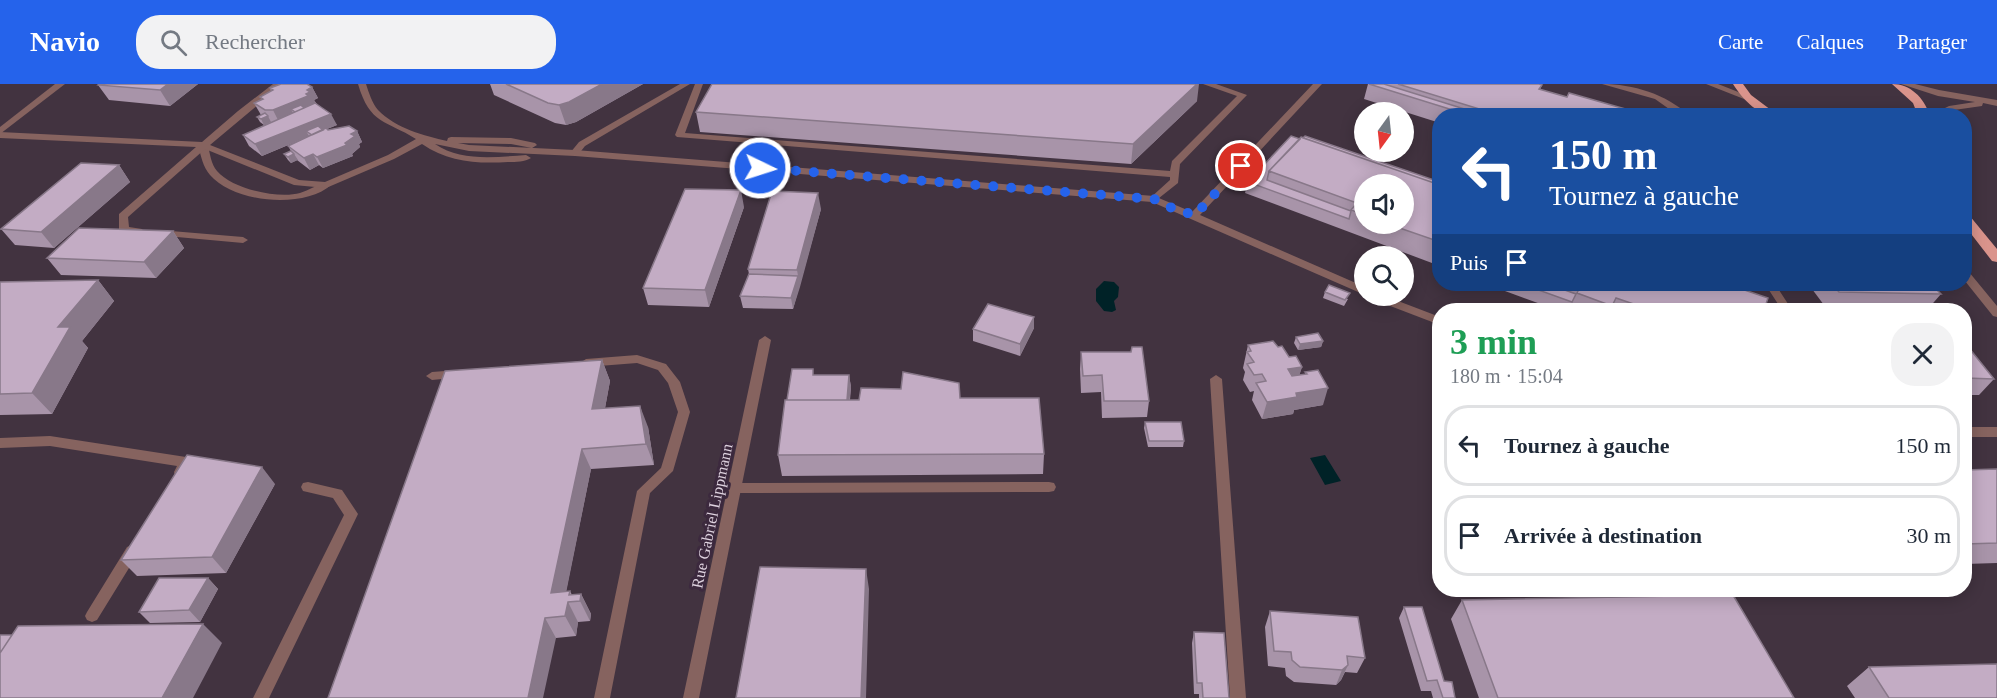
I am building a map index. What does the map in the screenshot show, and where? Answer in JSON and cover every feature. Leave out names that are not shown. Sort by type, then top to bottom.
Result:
[{"type":"main road","points":[[1738,84],[1747,97],[1763,108]]},
{"type":"main road","points":[[1897,84],[1910,93],[1922,108]]},
{"type":"main road","points":[[1972,224],[1997,247]]},
{"type":"main road","points":[[1972,226],[1997,258]]},
{"type":"street","points":[[0,133],[61,84]]},
{"type":"street","points":[[243,240],[124,230],[123,216],[203,145],[279,84]]},
{"type":"street","points":[[362,84],[366,102],[384,121],[424,139],[440,151],[464,158],[506,160],[575,153],[582,144],[686,84]]},
{"type":"street","points":[[699,84],[680,135],[1175,174]]},
{"type":"street","points":[[1154,199],[1175,181],[1175,163],[1243,94],[1207,84]]},
{"type":"street","points":[[1195,215],[1317,84]]},
{"type":"street","points":[[1606,84],[1658,97],[1674,108]]},
{"type":"street","points":[[1710,84],[1747,97]]},
{"type":"street","points":[[1905,84],[1997,104]]},
{"type":"street","points":[[1952,108],[1975,104],[1997,104]]},
{"type":"street","points":[[0,133],[203,145],[297,183],[326,185]]},
{"type":"street","points":[[203,145],[207,164],[218,178],[257,195],[278,198],[301,196],[391,157],[424,139],[510,141],[575,153],[1154,199],[1354,286]]},
{"type":"street","points":[[1972,283],[1997,313]]},
{"type":"street","points":[[1402,306],[1432,318]]},
{"type":"street","name":"Rue Gabriel Lippmann","points":[[691,698],[765,340]]},
{"type":"street","points":[[569,365],[637,359],[662,367],[674,382],[684,412],[667,471],[644,491],[602,698]]},
{"type":"street","points":[[432,376],[466,373]]},
{"type":"street","points":[[1216,379],[1238,698]]},
{"type":"street","points":[[1972,432],[1997,432]]},
{"type":"street","points":[[0,442],[50,441],[186,462],[175,482]]},
{"type":"street","points":[[734,488],[1049,486]]},
{"type":"street","points":[[261,698],[351,514],[337,494],[308,487]]},
{"type":"street","points":[[92,616],[139,539]]},
{"type":"shaded area","points":[[0,84],[1997,84],[1997,698],[0,698]]},
{"type":"shaded area","points":[[1104,281],[1114,282],[1119,287],[1118,297],[1114,301],[1116,310],[1112,312],[1104,311],[1096,301],[1096,289]]},
{"type":"shaded area","points":[[1325,455],[1341,481],[1325,485],[1310,458]]},
{"type":"building","points":[[99,84],[168,84],[160,90]]},
{"type":"building","points":[[281,84],[307,84],[312,87],[307,90],[310,92],[306,94],[308,96],[273,110],[265,110],[254,103],[273,90],[270,88]]},
{"type":"building","points":[[506,84],[602,84],[559,105],[548,103]]},
{"type":"building","points":[[712,84],[1197,84],[1133,144],[696,112]]},
{"type":"building","points":[[1369,84],[1384,84],[1461,108],[1446,108]]},
{"type":"building","points":[[1398,84],[1539,84],[1542,85],[1539,89],[1567,97],[1569,93],[1622,108],[1476,108]]},
{"type":"building","points":[[315,103],[331,114],[255,144],[243,135]]},
{"type":"building","points":[[301,105],[304,108],[295,112],[291,109]]},
{"type":"building","points":[[265,113],[268,116],[261,119],[257,117]]},
{"type":"building","points":[[318,126],[323,130],[312,135],[306,131]]},
{"type":"building","points":[[349,126],[357,131],[351,134],[355,136],[345,143],[347,145],[317,157],[313,154],[304,158],[288,146],[326,128],[328,130]]},
{"type":"building","points":[[1291,136],[1300,139],[1269,171],[1267,180],[1351,211],[1349,219],[1248,182]]},
{"type":"building","points":[[1305,136],[1354,153],[1354,155],[1303,138]]},
{"type":"building","points":[[1301,137],[1354,155],[1354,162],[1373,162],[1408,174],[1354,174],[1354,202],[1269,171]]},
{"type":"building","points":[[291,151],[294,154],[288,157],[284,154]]},
{"type":"building","points":[[1373,162],[1381,162],[1432,179],[1432,182],[1414,176],[1414,174]]},
{"type":"building","points":[[81,163],[119,165],[41,232],[1,229]]},
{"type":"building","points":[[1414,176],[1432,182],[1432,239],[1414,233]]},
{"type":"building","points":[[685,189],[741,190],[705,290],[643,288]]},
{"type":"building","points":[[772,191],[818,193],[797,270],[748,269]]},
{"type":"building","points":[[79,228],[173,231],[144,262],[47,258]]},
{"type":"building","points":[[749,274],[798,276],[791,298],[740,296]]},
{"type":"building","points":[[98,280],[58,327],[70,327],[32,393],[0,394],[0,282]]},
{"type":"building","points":[[1329,285],[1350,293],[1345,300],[1325,292]]},
{"type":"building","points":[[1541,291],[1568,291],[1576,294],[1572,302]]},
{"type":"building","points":[[1578,291],[1748,291],[1768,298],[1766,303],[1631,303],[1616,298],[1614,303],[1604,303],[1577,293]]},
{"type":"building","points":[[1938,291],[1941,294],[1839,292]]},
{"type":"building","points":[[988,304],[1034,317],[1020,344],[973,329]]},
{"type":"building","points":[[1318,333],[1323,341],[1300,344],[1296,337]]},
{"type":"building","points":[[1273,341],[1278,347],[1282,346],[1289,357],[1296,356],[1302,367],[1288,369],[1292,376],[1318,370],[1328,388],[1296,393],[1297,397],[1267,402],[1256,383],[1266,381],[1262,374],[1254,375],[1247,364],[1254,362],[1247,352],[1251,351],[1248,345]]},
{"type":"building","points":[[1132,347],[1142,347],[1149,401],[1104,401],[1102,375],[1083,376],[1081,352],[1131,352]]},
{"type":"building","points":[[1972,352],[1994,379],[1972,378]]},
{"type":"building","points":[[602,360],[592,409],[640,406],[646,444],[582,449],[551,593],[570,591],[569,595],[581,594],[580,601],[568,602],[565,616],[545,618],[528,698],[328,698],[445,371]]},
{"type":"building","points":[[792,369],[813,369],[813,375],[849,375],[847,400],[787,400]]},
{"type":"building","points":[[903,372],[959,383],[960,398],[1039,398],[1044,454],[778,455],[785,400],[859,400],[861,388],[901,389]]},
{"type":"building","points":[[1145,422],[1181,422],[1184,441],[1149,441]]},
{"type":"building","points":[[187,455],[262,467],[212,557],[121,560]]},
{"type":"building","points":[[1997,469],[1997,543],[1972,544],[1972,470]]},
{"type":"building","points":[[760,567],[866,569],[861,698],[736,698]]},
{"type":"building","points":[[159,578],[208,578],[189,610],[139,612]]},
{"type":"building","points":[[1734,597],[1794,698],[1498,698],[1462,600]]},
{"type":"building","points":[[1404,607],[1422,607],[1444,681],[1452,682],[1455,698],[1443,698],[1437,680],[1427,681]]},
{"type":"building","points":[[1270,611],[1358,617],[1365,658],[1347,656],[1348,665],[1342,670],[1300,667],[1292,660],[1291,652],[1274,651]]},
{"type":"building","points":[[203,624],[162,698],[0,698],[0,653],[18,626]]},
{"type":"building","points":[[1194,632],[1224,633],[1229,698],[1203,698],[1202,683],[1197,683]]},
{"type":"building","points":[[0,635],[12,635],[0,653]]},
{"type":"building","points":[[1997,664],[1997,698],[1889,698],[1869,667]]},
{"type":"route","points":[[760,168],[1154,199],[1176,210],[1195,215],[1241,166]]}]
